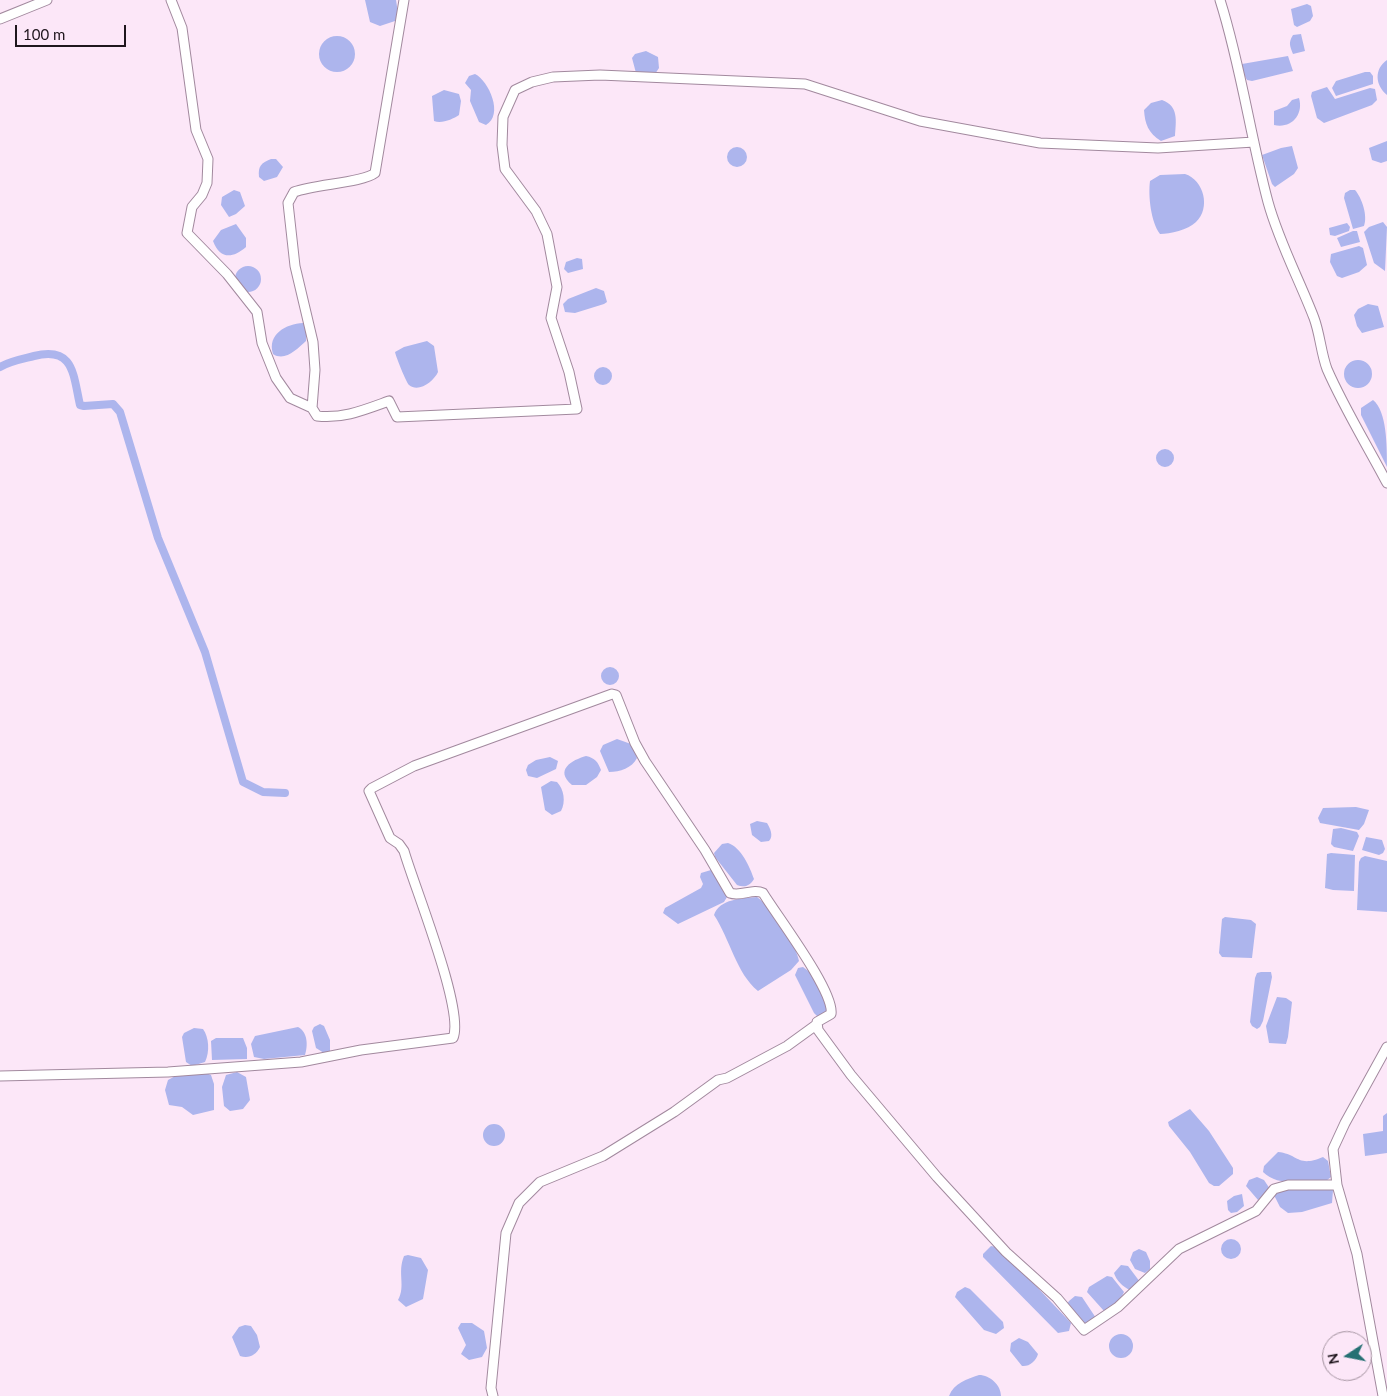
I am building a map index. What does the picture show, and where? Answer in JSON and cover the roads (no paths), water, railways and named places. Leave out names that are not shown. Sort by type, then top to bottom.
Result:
[{"type":"street","points":[[0,19],[47,0]]},
{"type":"street","points":[[171,0],[182,28],[196,130],[208,159],[207,183],[202,195],[192,206],[187,234],[227,274],[257,312],[262,343],[276,378],[290,398],[312,408],[317,416],[334,418],[352,414],[388,401],[396,417],[577,409],[569,372],[551,318],[557,287],[547,234],[536,211],[505,169],[502,145],[503,117],[515,90],[532,82],[553,77],[600,75],[805,84],[920,121],[1040,143],[1158,148],[1254,142]]},
{"type":"street","points":[[312,408],[315,370],[313,342],[295,266],[288,203],[294,192],[311,186],[367,179],[375,173],[404,0]]},
{"type":"street","points":[[1220,0],[1236,56],[1254,142],[1278,234],[1315,320],[1327,367],[1344,404],[1387,483]]},
{"type":"street","points":[[0,1076],[168,1072],[301,1062],[361,1050],[453,1038],[456,1030],[452,1001],[404,851],[399,844],[390,838],[369,791],[378,784],[414,766],[612,694],[616,695],[644,761],[706,850],[730,893],[744,895],[759,891],[763,893],[814,970],[828,995],[832,1014],[817,1022],[816,1026],[787,1046],[727,1078],[718,1080],[674,1112],[603,1156],[540,1182],[519,1203],[506,1233],[491,1388],[493,1396]]},
{"type":"street","points":[[816,1026],[851,1075],[937,1176],[1006,1252],[1057,1298],[1084,1330],[1118,1307],[1179,1249],[1256,1211],[1274,1189],[1288,1185],[1337,1186]]},
{"type":"street","points":[[1383,1396],[1357,1254],[1337,1186],[1333,1149],[1345,1123],[1387,1047]]},
{"type":"water","points":[[365,0],[396,0],[398,13],[395,21],[380,26],[370,22]]},
{"type":"water","points":[[1307,4],[1311,6],[1313,16],[1310,21],[1297,27],[1294,25],[1291,9]]},
{"type":"water","points":[[1301,34],[1305,51],[1293,54],[1290,40],[1293,35]]},
{"type":"water","points":[[337,36],[344,37],[350,41],[354,47],[354,61],[350,67],[344,71],[337,72],[330,71],[324,67],[320,61],[319,54],[320,47],[324,41],[330,37]]},
{"type":"water","points":[[646,51],[658,57],[659,68],[655,74],[636,73],[632,58],[635,54]]},
{"type":"water","points":[[1288,56],[1293,71],[1252,81],[1247,80],[1241,69],[1242,64]]},
{"type":"water","points":[[1387,60],[1387,95],[1378,82],[1378,72]]},
{"type":"water","points":[[1370,72],[1373,76],[1373,84],[1336,96],[1332,88],[1336,81]]},
{"type":"water","points":[[475,74],[485,84],[494,106],[494,114],[486,125],[479,122],[470,101],[471,90],[465,83],[469,76]]},
{"type":"water","points":[[1327,87],[1335,99],[1370,88],[1375,89],[1377,100],[1372,105],[1324,123],[1317,118],[1311,96],[1312,92]]},
{"type":"water","points":[[444,90],[459,94],[461,101],[459,115],[437,122],[434,121],[432,96]]},
{"type":"water","points":[[1299,98],[1300,110],[1295,119],[1286,125],[1274,125],[1274,111],[1287,106],[1292,100]]},
{"type":"water","points":[[1162,100],[1174,110],[1176,125],[1175,136],[1161,141],[1148,128],[1144,110],[1151,103]]},
{"type":"water","points":[[1387,141],[1387,161],[1381,163],[1372,160],[1369,148]]},
{"type":"water","points":[[1292,146],[1298,168],[1294,174],[1275,187],[1272,184],[1262,155]]},
{"type":"water","points":[[733,147],[741,147],[747,153],[747,161],[741,167],[733,167],[727,161],[727,153]]},
{"type":"water","points":[[271,159],[276,159],[283,167],[277,177],[264,181],[259,177],[259,170],[263,164]]},
{"type":"water","points":[[1185,174],[1192,177],[1201,188],[1204,202],[1201,216],[1193,225],[1184,229],[1160,234],[1154,223],[1151,209],[1150,181],[1160,175]]},
{"type":"water","points":[[234,190],[240,192],[245,206],[229,217],[221,205],[222,197]]},
{"type":"water","points":[[1355,190],[1360,198],[1364,207],[1365,217],[1364,226],[1353,229],[1344,198],[1345,193]]},
{"type":"water","points":[[1383,222],[1387,227],[1385,271],[1374,263],[1364,232],[1369,227]]},
{"type":"water","points":[[1347,223],[1350,227],[1349,231],[1335,236],[1330,235],[1329,228]]},
{"type":"water","points":[[236,224],[246,238],[246,247],[236,254],[223,254],[213,241],[221,230]]},
{"type":"water","points":[[1357,231],[1360,242],[1341,247],[1337,238]]},
{"type":"water","points":[[1359,246],[1363,248],[1367,265],[1359,272],[1342,278],[1337,276],[1330,262],[1331,254]]},
{"type":"water","points":[[577,258],[582,259],[583,269],[568,273],[564,269],[566,262]]},
{"type":"water","points":[[248,266],[257,270],[261,279],[257,288],[248,292],[239,288],[235,279],[239,270]]},
{"type":"water","points":[[596,288],[604,291],[607,302],[575,313],[565,312],[563,304],[568,299]]},
{"type":"water","points":[[1368,304],[1378,306],[1384,327],[1362,333],[1357,326],[1354,315],[1358,309]]},
{"type":"water","points":[[303,323],[307,325],[306,341],[286,356],[273,354],[273,341],[279,331],[290,325]]},
{"type":"water","points":[[427,341],[434,346],[438,372],[426,385],[417,388],[413,387],[409,385],[395,352],[404,347]]},
{"type":"water","points":[[1358,360],[1368,364],[1372,374],[1368,384],[1358,388],[1348,384],[1344,374],[1348,364]]},
{"type":"water","points":[[603,367],[609,370],[612,376],[609,382],[603,385],[597,382],[594,376],[597,370]]},
{"type":"water","points":[[1373,400],[1378,405],[1384,420],[1387,467],[1361,415],[1361,408]]},
{"type":"water","points":[[1161,449],[1169,449],[1174,454],[1172,465],[1161,467],[1156,462],[1156,454]]},
{"type":"water","points":[[606,667],[614,667],[619,672],[617,683],[606,685],[601,680],[601,672]]},
{"type":"water","points":[[617,739],[631,744],[637,758],[625,769],[609,772],[600,751],[603,745]]},
{"type":"water","points":[[586,756],[596,761],[601,770],[597,777],[586,785],[572,785],[567,780],[565,770],[575,760]]},
{"type":"water","points":[[550,757],[558,761],[556,769],[537,778],[528,776],[526,770],[528,765],[536,760]]},
{"type":"water","points":[[551,781],[557,782],[563,792],[564,800],[561,811],[552,815],[545,810],[541,787]]},
{"type":"water","points":[[1356,807],[1369,810],[1364,824],[1359,830],[1320,823],[1318,818],[1323,808]]},
{"type":"water","points":[[757,821],[767,823],[771,834],[769,841],[761,842],[752,835],[750,824]]},
{"type":"water","points":[[1341,828],[1357,832],[1359,836],[1353,851],[1334,847],[1331,844],[1333,829]]},
{"type":"water","points":[[1366,837],[1382,840],[1385,849],[1383,853],[1379,855],[1362,850]]},
{"type":"water","points":[[728,843],[741,853],[750,869],[754,879],[747,886],[737,885],[715,857],[714,853],[722,844]]},
{"type":"water","points":[[1327,854],[1355,855],[1354,891],[1325,888]]},
{"type":"water","points":[[1365,856],[1387,861],[1387,912],[1357,910],[1359,862]]},
{"type":"water","points":[[711,870],[716,874],[727,897],[724,902],[678,924],[663,913],[665,908],[701,888],[703,884],[700,877],[701,873]]},
{"type":"water","points":[[757,897],[769,909],[782,927],[799,961],[791,970],[758,991],[744,975],[714,915],[721,906],[732,900]]},
{"type":"water","points":[[1225,917],[1251,920],[1256,924],[1252,958],[1222,957],[1219,953],[1222,919]]},
{"type":"water","points":[[803,967],[811,973],[829,1010],[818,1017],[814,1013],[795,975],[798,968]]},
{"type":"water","points":[[1271,972],[1272,977],[1263,1021],[1257,1029],[1250,1022],[1255,978],[1257,973]]},
{"type":"water","points":[[1277,997],[1286,998],[1292,1002],[1286,1044],[1269,1043],[1266,1026]]},
{"type":"water","points":[[320,1024],[324,1026],[330,1040],[330,1051],[324,1053],[316,1048],[312,1031],[314,1027]]},
{"type":"water","points":[[298,1027],[304,1032],[306,1040],[307,1048],[305,1055],[264,1059],[254,1057],[251,1044],[255,1036]]},
{"type":"water","points":[[194,1028],[203,1029],[208,1040],[208,1049],[205,1062],[192,1066],[186,1062],[182,1037],[184,1033]]},
{"type":"water","points":[[216,1038],[243,1038],[247,1048],[247,1059],[212,1060],[211,1041]]},
{"type":"water","points":[[237,1072],[246,1077],[250,1100],[243,1109],[230,1111],[224,1106],[222,1087],[226,1075]]},
{"type":"water","points":[[206,1073],[211,1075],[214,1084],[214,1110],[193,1115],[182,1107],[169,1105],[165,1090],[168,1080],[179,1074]]},
{"type":"water","points":[[1190,1109],[1209,1131],[1233,1168],[1233,1174],[1219,1186],[1209,1183],[1190,1152],[1169,1126],[1168,1122]]},
{"type":"water","points":[[1387,1113],[1387,1153],[1365,1156],[1363,1134],[1383,1131],[1383,1116]]},
{"type":"water","points":[[494,1124],[502,1127],[505,1135],[502,1143],[494,1146],[486,1143],[483,1135],[486,1127]]},
{"type":"water","points":[[1278,1152],[1303,1161],[1323,1157],[1328,1161],[1331,1177],[1326,1181],[1284,1182],[1269,1177],[1263,1172],[1264,1166]]},
{"type":"water","points":[[1257,1177],[1264,1180],[1270,1189],[1258,1200],[1246,1186],[1249,1180]]},
{"type":"water","points":[[1279,1189],[1333,1190],[1332,1203],[1302,1212],[1288,1213],[1280,1207],[1274,1195]]},
{"type":"water","points":[[1242,1194],[1244,1206],[1237,1212],[1231,1213],[1228,1210],[1227,1201],[1234,1196]]},
{"type":"water","points":[[1231,1239],[1238,1242],[1241,1249],[1238,1256],[1231,1259],[1224,1256],[1221,1249],[1224,1242]]},
{"type":"water","points":[[991,1246],[1000,1248],[1071,1323],[1069,1331],[1058,1333],[983,1257],[983,1254]]},
{"type":"water","points":[[1139,1249],[1146,1252],[1150,1261],[1150,1269],[1145,1273],[1135,1269],[1130,1260],[1133,1252]]},
{"type":"water","points":[[404,1256],[421,1258],[428,1270],[423,1299],[406,1307],[398,1300],[401,1290],[402,1262]]},
{"type":"water","points":[[1121,1265],[1128,1266],[1140,1282],[1130,1290],[1120,1283],[1114,1273]]},
{"type":"water","points":[[1107,1276],[1112,1277],[1124,1292],[1120,1300],[1104,1311],[1087,1292],[1089,1287]]},
{"type":"water","points":[[965,1287],[970,1289],[1003,1322],[1004,1328],[996,1334],[984,1330],[955,1297],[957,1292]]},
{"type":"water","points":[[1075,1296],[1082,1297],[1096,1318],[1083,1325],[1067,1304]]},
{"type":"water","points":[[461,1323],[472,1323],[484,1331],[487,1348],[482,1357],[469,1360],[461,1354],[466,1345],[458,1328]]},
{"type":"water","points":[[251,1326],[257,1335],[260,1347],[249,1357],[240,1356],[232,1337],[239,1327]]},
{"type":"water","points":[[1121,1334],[1130,1337],[1133,1346],[1130,1355],[1121,1358],[1112,1355],[1109,1346],[1112,1337]]},
{"type":"water","points":[[1019,1338],[1028,1342],[1038,1354],[1034,1361],[1027,1366],[1022,1366],[1010,1351],[1011,1343]]},
{"type":"water","points":[[979,1375],[994,1381],[1001,1392],[1001,1396],[949,1396],[958,1385]]},
{"type":"waterway","points":[[0,367],[34,356],[57,355],[64,359],[73,373],[80,405],[113,404],[120,412],[158,538],[205,652],[243,782],[263,792],[285,793]]}]
